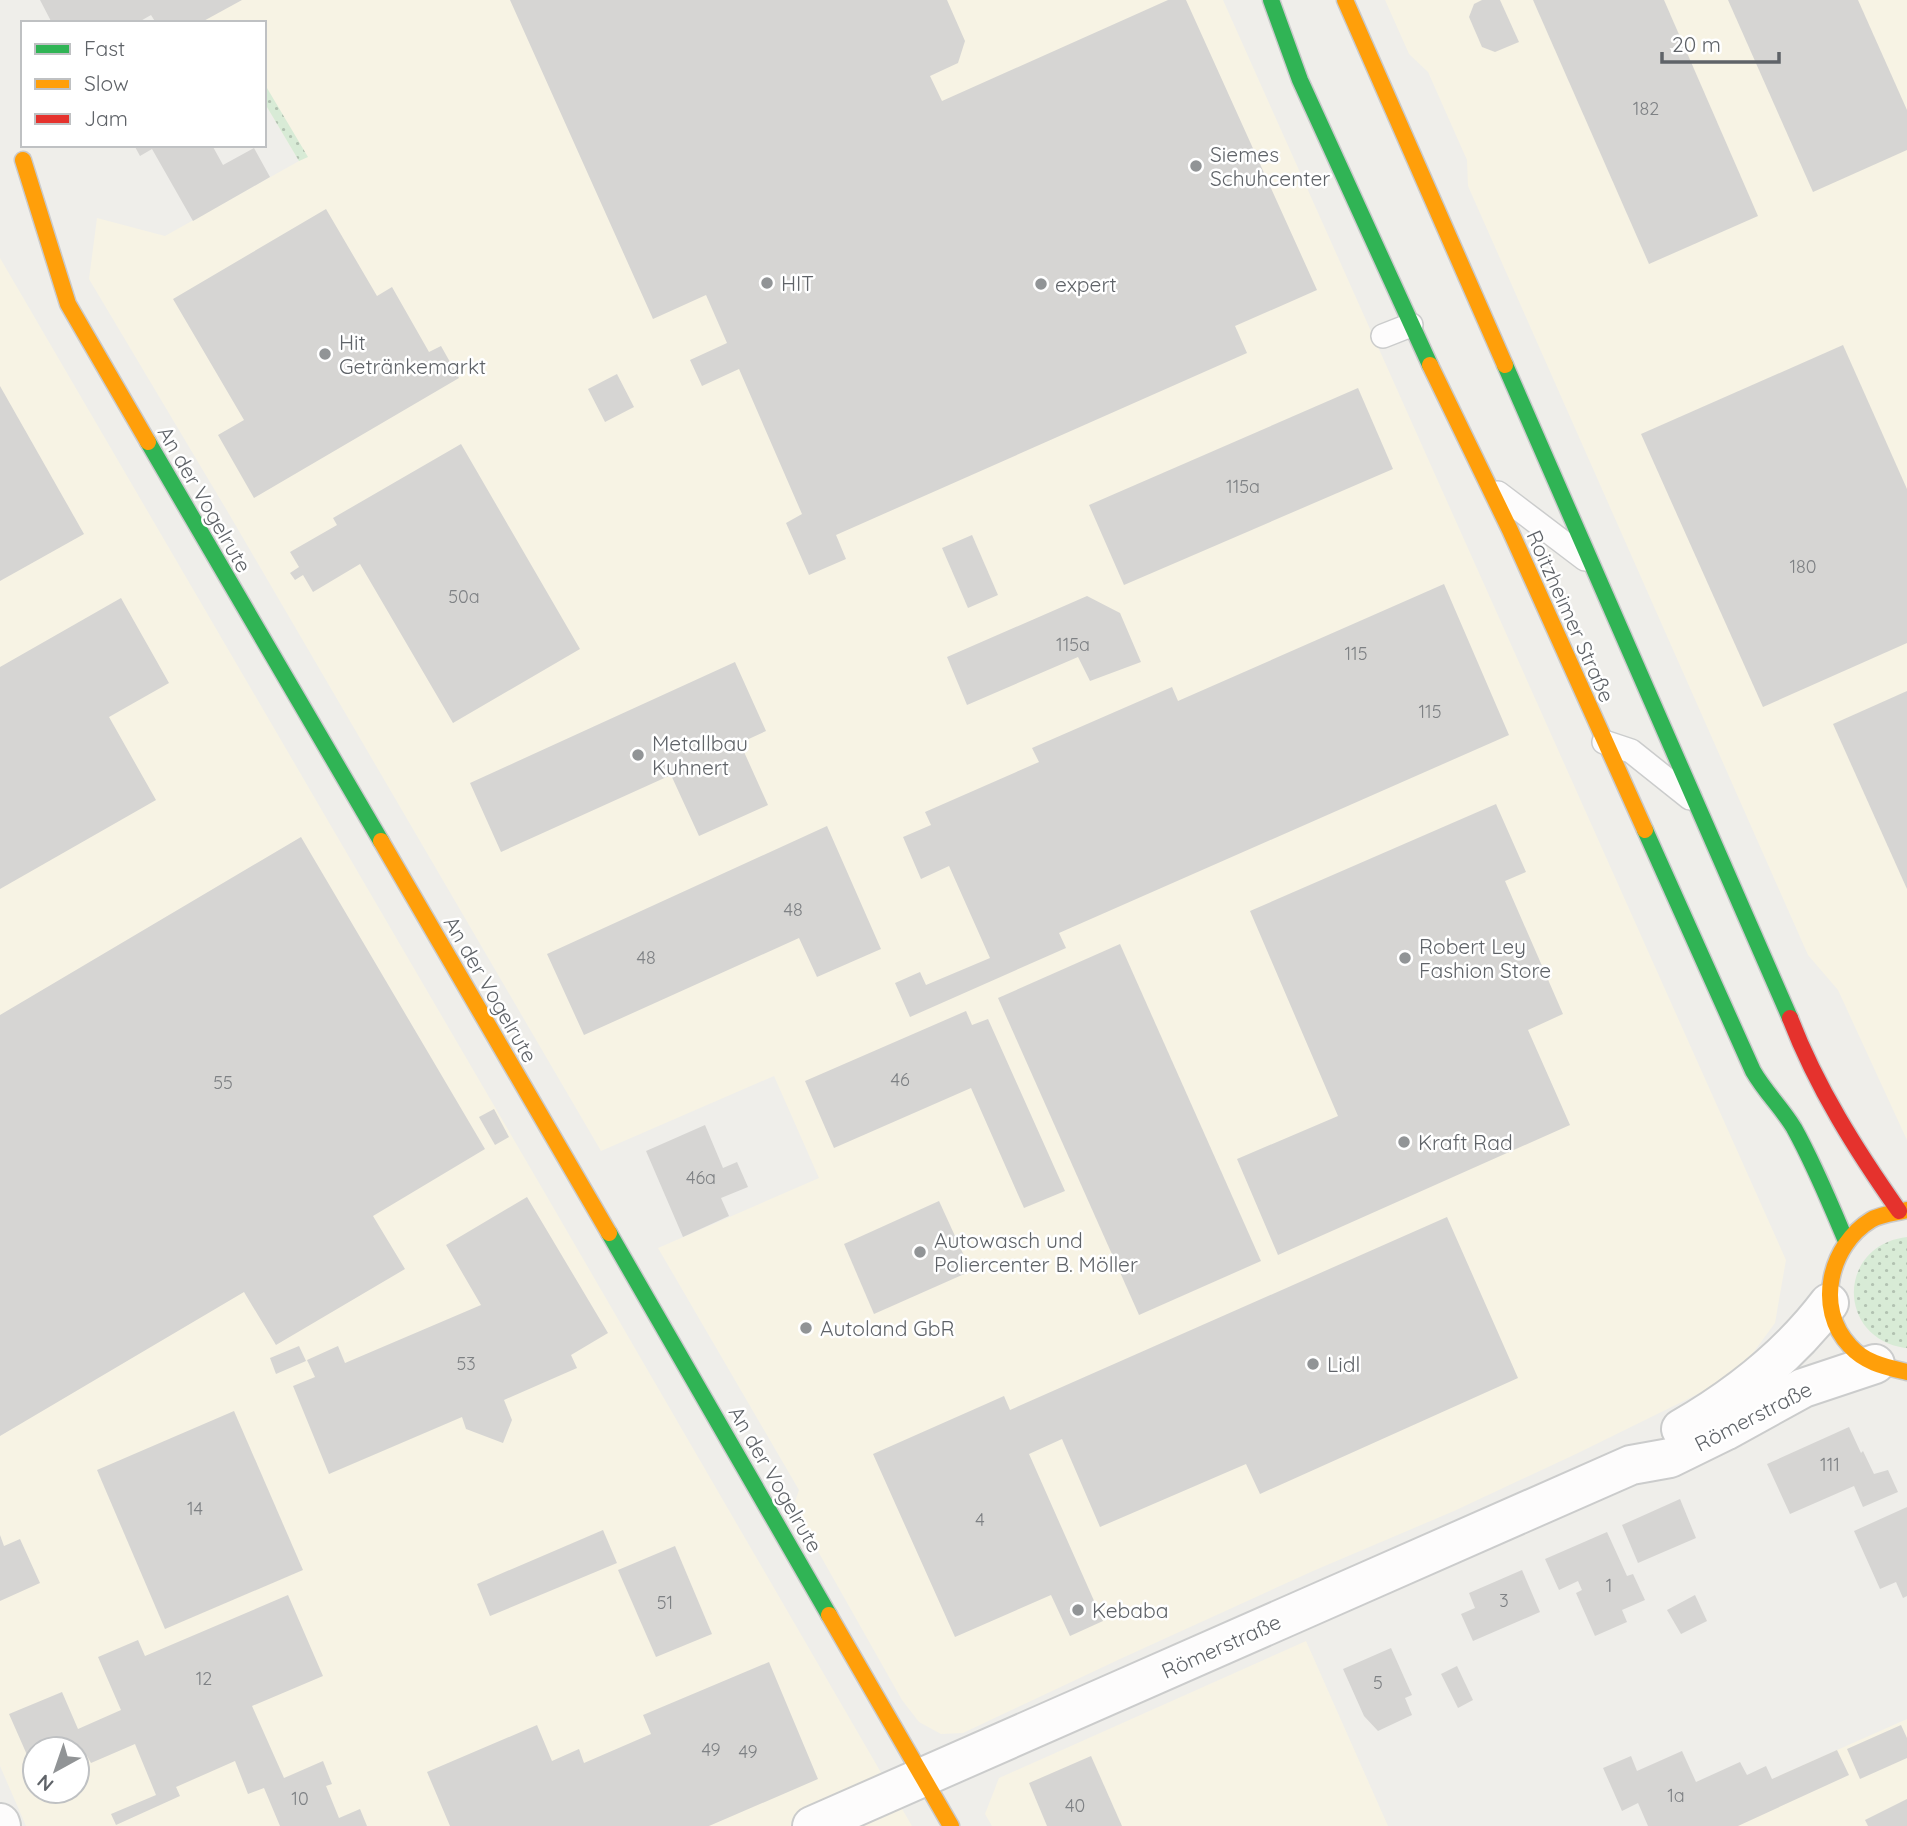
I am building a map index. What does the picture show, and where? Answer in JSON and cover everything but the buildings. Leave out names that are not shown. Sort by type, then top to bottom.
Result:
[{"type":"street","name":"Roitzheimer Straße","points":[[1270,0],[1300,80],[1411,325],[1510,530],[1753,1071],[1764,1091],[1792,1125],[1819,1178],[1846,1241]]},
{"type":"street","name":"Roitzheimer Straße","points":[[1345,0],[1698,804],[1807,1062],[1850,1140],[1903,1211]]},
{"type":"street","name":"An der Vogelrute","points":[[23,160],[68,304],[639,1283],[951,1826]]},
{"type":"street","points":[[1898,1371],[1857,1353],[1834,1321],[1829,1303],[1830,1275],[1836,1257],[1846,1241],[1869,1221],[1903,1211]]},
{"type":"street","name":"Römerstraße","points":[[1631,1465],[1662,1440],[1763,1373],[1811,1326],[1829,1303]]},
{"type":"street","name":"Römerstraße","points":[[812,1826],[1631,1465],[1670,1458],[1725,1432],[1821,1380],[1898,1371]]},
{"type":"lane","points":[[1382,336],[1411,325]]},
{"type":"lane","points":[[1490,487],[1591,563]]},
{"type":"lane","points":[[1510,530],[1535,522]]},
{"type":"lane","points":[[1604,742],[1631,751],[1698,804]]},
{"type":"shaded area","points":[[143,0],[1223,0],[1786,1260],[1775,1323],[1747,1361],[1704,1391],[1576,1454],[1454,1511],[1313,1571],[963,1733],[941,1734],[919,1722],[902,1700],[793,1507],[799,1490],[658,1248],[819,1178],[774,1076],[601,1151],[89,279],[97,218],[165,236],[299,161],[266,105],[266,21],[155,21]]},
{"type":"shaded area","points":[[1385,0],[1907,0],[1907,1140],[1838,990],[1808,955],[1468,186],[1467,160],[1428,72],[1409,54]]},
{"type":"shaded area","points":[[0,258],[912,1826],[26,1826],[0,1766]]},
{"type":"shaded area","points":[[1306,1641],[1388,1826],[992,1826],[985,1814],[999,1778]]},
{"type":"shaded area","points":[[1907,1719],[1907,1826],[1666,1826],[1772,1779]]},
{"type":"green space","points":[[266,86],[308,157],[299,161],[266,105]]},
{"type":"green space","points":[[1907,1237],[1905,1348],[1882,1341],[1866,1328],[1857,1311],[1854,1292],[1857,1273],[1867,1256],[1884,1244]]},
{"type":"traffic: fast","points":[[1271,0],[1300,80],[1430,365]]},
{"type":"traffic: fast","points":[[1505,365],[1790,1018]]},
{"type":"traffic: fast","points":[[148,442],[381,841]]},
{"type":"traffic: fast","points":[[1645,830],[1753,1071],[1794,1128],[1846,1241]]},
{"type":"traffic: fast","points":[[609,1233],[829,1615]]},
{"type":"traffic: slow","points":[[1345,0],[1505,365]]},
{"type":"traffic: slow","points":[[23,160],[68,304],[148,442]]},
{"type":"traffic: slow","points":[[1430,365],[1510,530],[1645,830]]},
{"type":"traffic: slow","points":[[381,841],[609,1233]]},
{"type":"traffic: slow","points":[[1907,1210],[1875,1218],[1857,1231],[1845,1245],[1837,1261],[1830,1296],[1832,1314],[1839,1331],[1856,1352],[1884,1366],[1907,1372]]},
{"type":"traffic: slow","points":[[829,1615],[951,1826]]},
{"type":"traffic: jam","points":[[1790,1018],[1812,1069],[1839,1118],[1899,1211]]},
{"type":"place","name":"Siemes Schuhcenter","points":[[1196,166]]},
{"type":"place","name":"HIT","points":[[767,283]]},
{"type":"place","name":"expert","points":[[1041,284]]},
{"type":"place","name":"Hit Getränkemarkt","points":[[325,354]]},
{"type":"place","name":"Metallbau Kuhnert","points":[[638,755]]},
{"type":"place","name":"Robert Ley Fashion Store","points":[[1405,958]]},
{"type":"place","name":"Kraft Rad","points":[[1404,1142]]},
{"type":"place","name":"Autowasch und Poliercenter B. Möller","points":[[920,1252]]},
{"type":"place","name":"Autoland GbR","points":[[806,1328]]},
{"type":"place","name":"Lidl","points":[[1313,1364]]},
{"type":"place","name":"Kebaba","points":[[1078,1610]]}]
